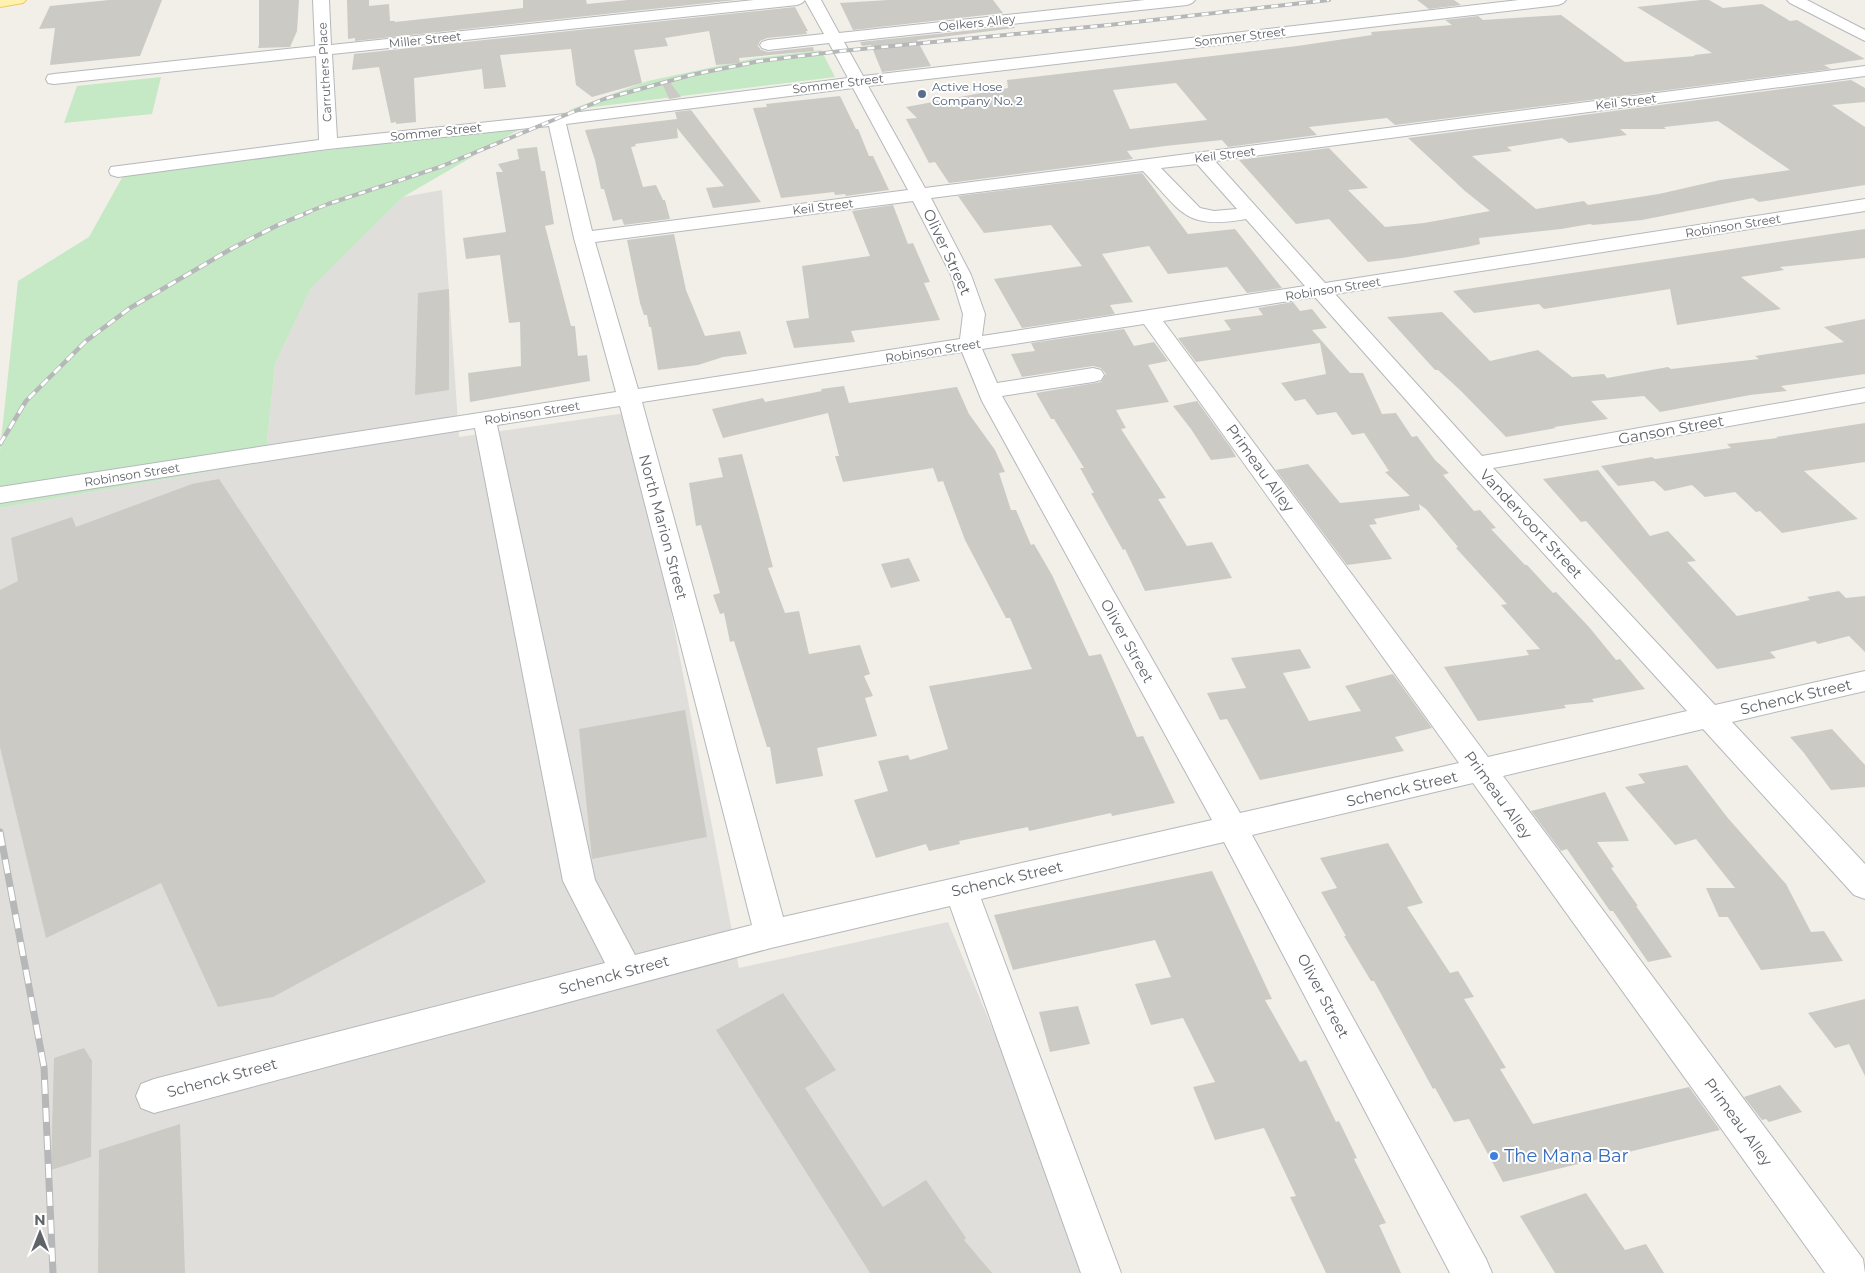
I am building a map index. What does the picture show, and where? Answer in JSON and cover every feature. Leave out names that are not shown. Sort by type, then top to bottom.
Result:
[{"type":"main road","points":[[0,2],[18,0]]},
{"type":"street","name":"Carruthers Place","points":[[321,0],[328,144]]},
{"type":"street","name":"Miller Street","points":[[54,79],[797,0]]},
{"type":"street","name":"Oliver Street","points":[[813,0],[920,195],[961,275],[974,314],[970,346],[988,391],[1232,827],[1472,1273]]},
{"type":"street","name":"Oelkers Alley","points":[[768,45],[1187,0]]},
{"type":"street","name":"Sommer Street","points":[[118,171],[328,144],[556,120],[857,82],[1558,0]]},
{"type":"street","points":[[1794,0],[1865,36]]},
{"type":"street","name":"Keil Street","points":[[584,238],[1865,71]]},
{"type":"street","name":"North Marion Street","points":[[556,120],[584,238],[629,398],[771,934]]},
{"type":"street","name":"Vandervoort Street","points":[[1202,158],[1476,464],[1865,886]]},
{"type":"street","points":[[1148,165],[1193,212],[1201,216],[1214,218],[1251,212]]},
{"type":"street","name":"Robinson Street","points":[[0,495],[970,346],[1149,316],[1323,291],[1865,205]]},
{"type":"street","name":"Primeau Alley","points":[[1149,316],[1848,1273]]},
{"type":"street","points":[[988,391],[1094,375]]},
{"type":"street","name":"Ganson Street","points":[[1476,464],[1865,395]]},
{"type":"street","points":[[485,420],[579,881],[626,971]]},
{"type":"street","name":"Schenck Street","points":[[154,1096],[771,934],[1865,681]]},
{"type":"street","points":[[961,890],[1101,1273]]},
{"type":"shaded area","points":[[442,190],[459,437],[633,412],[739,968],[948,922],[1094,1273],[0,1273],[0,508],[265,462],[275,364],[311,288],[403,197]]},
{"type":"green space","points":[[821,50],[835,77],[569,110],[648,81],[751,59]]},
{"type":"green space","points":[[161,77],[152,114],[64,123],[77,86]]},
{"type":"green space","points":[[527,125],[403,197],[311,288],[275,364],[265,462],[0,508],[0,451],[18,281],[89,237],[123,176]]},
{"type":"building","points":[[109,0],[162,0],[140,56],[50,65],[55,28],[39,29],[50,6]]},
{"type":"building","points":[[259,0],[299,0],[297,31],[290,47],[258,48]]},
{"type":"building","points":[[347,0],[369,0],[369,6],[389,4],[390,21],[395,22],[523,8],[523,0],[586,0],[587,4],[628,0],[736,0],[355,41],[355,38],[348,39]]},
{"type":"building","points":[[888,0],[993,0],[1003,13],[853,30],[840,3]]},
{"type":"building","points":[[1417,0],[1454,0],[1461,5],[1429,9]]},
{"type":"building","points":[[1701,0],[1709,0],[1723,8],[1762,4],[1790,21],[1797,20],[1865,59],[1824,65],[1831,69],[1395,125],[1387,118],[1309,127],[1317,135],[1228,147],[1222,140],[1127,151],[1133,159],[949,183],[935,162],[929,163],[906,119],[917,118],[906,107],[1008,88],[1007,80],[1297,46],[1372,35],[1371,32],[1452,25],[1445,20],[1478,16],[1483,20],[1561,15],[1625,62],[1712,53],[1637,7]],"holes":[[[1176,83],[1207,120],[1130,129],[1113,90]]]},
{"type":"building","points":[[795,7],[808,31],[806,31],[807,34],[767,38],[760,41],[758,46],[761,50],[768,52],[813,47],[814,51],[739,58],[740,63],[716,65],[709,31],[665,38],[668,46],[634,50],[642,83],[592,97],[576,85],[571,49],[500,55],[506,87],[484,89],[482,69],[414,78],[416,122],[396,124],[396,122],[391,123],[379,67],[352,70],[354,54]]},
{"type":"building","points":[[1013,26],[1015,28],[917,40],[931,66],[882,72],[871,45],[862,46],[860,42]]},
{"type":"building","points":[[1851,80],[1865,88],[1865,102],[1832,105],[1865,127],[1865,185],[1759,202],[1753,198],[1642,220],[1590,224],[1479,238],[1480,244],[1467,247],[1368,262],[1329,219],[1296,224],[1239,160],[1329,148],[1368,188],[1348,190],[1385,227],[1424,223],[1490,211],[1465,191],[1408,138]],"holes":[[[1718,121],[1790,170],[1720,180],[1659,194],[1588,205],[1584,201],[1536,209],[1472,156],[1512,151],[1507,147],[1562,138],[1569,143],[1627,135],[1620,129],[1666,129],[1664,127]]]},
{"type":"building","points":[[669,81],[681,97],[669,99],[663,85]]},
{"type":"building","points":[[840,96],[856,129],[858,129],[869,156],[873,156],[889,190],[846,196],[845,194],[835,195],[834,192],[781,198],[753,108],[767,107],[766,104]]},
{"type":"building","points":[[691,110],[761,202],[713,208],[706,188],[724,186],[677,128],[678,138],[635,144],[636,146],[631,147],[643,187],[656,185],[663,200],[665,200],[670,219],[624,225],[622,219],[613,221],[604,189],[601,189],[595,160],[585,130],[677,119],[675,112]]},
{"type":"building","points":[[537,147],[541,171],[545,171],[554,224],[545,226],[571,326],[575,326],[578,356],[587,355],[590,381],[470,402],[468,373],[521,366],[520,322],[509,323],[500,255],[466,259],[463,238],[506,232],[496,172],[503,172],[498,164],[519,159],[517,149]]},
{"type":"building","points":[[1142,173],[1188,234],[1235,229],[1282,288],[1247,293],[1227,267],[1168,274],[1149,246],[1102,254],[1133,302],[1110,305],[1115,314],[1022,328],[994,279],[1082,266],[1051,225],[984,233],[958,196]]},
{"type":"building","points":[[893,205],[908,244],[913,243],[930,282],[924,283],[940,320],[851,331],[855,342],[794,348],[786,321],[809,318],[802,266],[870,256],[852,211]]},
{"type":"building","points":[[1865,229],[1865,258],[1780,267],[1784,270],[1741,277],[1781,309],[1677,325],[1670,289],[1544,309],[1539,304],[1474,313],[1453,291]]},
{"type":"building","points":[[674,234],[686,290],[705,336],[740,331],[747,354],[723,357],[698,365],[658,370],[651,327],[649,327],[647,315],[644,315],[640,303],[627,240]]},
{"type":"building","points":[[449,289],[449,390],[415,395],[418,293]]},
{"type":"building","points":[[1293,302],[1300,311],[1312,309],[1327,328],[1312,330],[1350,373],[1363,373],[1382,414],[1396,413],[1412,437],[1417,436],[1435,460],[1449,473],[1443,475],[1474,511],[1480,510],[1496,528],[1491,529],[1553,593],[1556,592],[1589,627],[1616,660],[1620,659],[1645,689],[1592,699],[1594,702],[1564,705],[1566,708],[1478,721],[1444,667],[1529,655],[1526,650],[1540,649],[1501,605],[1507,604],[1456,548],[1458,547],[1426,509],[1419,504],[1420,510],[1374,519],[1377,524],[1369,525],[1392,559],[1347,565],[1276,470],[1308,464],[1340,503],[1410,496],[1385,472],[1389,471],[1364,433],[1352,435],[1336,412],[1317,415],[1305,399],[1295,401],[1281,383],[1326,374],[1320,343],[1196,362],[1178,338],[1231,330],[1224,320],[1263,315],[1258,308]]},
{"type":"building","points":[[1442,312],[1490,361],[1538,350],[1572,377],[1604,374],[1607,378],[1668,367],[1671,369],[1759,359],[1755,356],[1844,342],[1824,327],[1865,319],[1865,374],[1781,386],[1787,391],[1750,395],[1660,412],[1644,396],[1591,401],[1608,419],[1554,427],[1556,428],[1506,437],[1460,390],[1438,370],[1435,370],[1387,317]]},
{"type":"building","points":[[1124,329],[1134,346],[1154,342],[1168,361],[1148,365],[1169,402],[1116,410],[1126,428],[1121,429],[1166,498],[1158,499],[1187,546],[1212,542],[1232,578],[1145,591],[1125,549],[1123,550],[1091,493],[1094,493],[1080,468],[1084,468],[1036,393],[1101,382],[1106,374],[1101,368],[1093,366],[1022,377],[1011,354],[1035,351],[1031,343]]},
{"type":"building","points":[[844,386],[849,403],[957,387],[969,414],[995,450],[1005,472],[999,473],[1011,510],[1016,510],[1031,545],[1034,544],[1052,575],[1089,656],[1101,654],[1137,737],[1143,736],[1175,803],[1112,816],[1111,813],[1029,831],[1028,827],[959,841],[960,844],[929,851],[926,844],[876,858],[854,800],[888,791],[878,761],[908,755],[910,760],[948,749],[929,686],[1032,669],[1010,618],[1006,618],[965,540],[943,481],[938,482],[933,468],[843,482],[835,456],[839,456],[828,413],[723,438],[712,409],[763,398],[765,402],[822,391],[821,389]]},
{"type":"building","points":[[1197,401],[1236,457],[1211,460],[1173,406]]},
{"type":"building","points":[[1865,423],[1865,462],[1804,471],[1858,519],[1782,533],[1760,511],[1756,512],[1735,492],[1705,497],[1692,485],[1665,491],[1654,481],[1618,486],[1601,466],[1652,457],[1655,459],[1731,448],[1727,444],[1778,438],[1776,437]]},
{"type":"building","points":[[742,454],[773,567],[768,568],[785,613],[799,611],[809,654],[860,645],[870,674],[864,676],[873,696],[865,698],[877,736],[817,748],[823,776],[776,784],[770,747],[767,747],[734,641],[730,642],[724,613],[720,614],[713,595],[720,593],[701,525],[696,526],[689,483],[723,477],[718,458]]},
{"type":"building","points":[[1598,470],[1650,536],[1668,531],[1696,561],[1687,562],[1737,616],[1810,600],[1807,597],[1839,591],[1846,598],[1865,596],[1865,652],[1849,636],[1818,644],[1815,641],[1770,652],[1776,658],[1717,669],[1586,521],[1581,522],[1543,479]]},
{"type":"building","points":[[219,479],[486,882],[273,997],[218,1007],[161,883],[46,938],[0,747],[0,590],[18,581],[11,538],[72,517],[76,527],[192,484]]},
{"type":"building","points":[[909,558],[920,581],[891,588],[881,564]]},
{"type":"building","points":[[1300,649],[1311,668],[1283,673],[1309,721],[1361,711],[1345,686],[1393,674],[1432,728],[1395,737],[1404,751],[1260,780],[1227,719],[1220,720],[1207,693],[1246,688],[1231,658]]},
{"type":"building","points":[[685,710],[707,837],[592,859],[579,729]]},
{"type":"building","points":[[1832,729],[1865,765],[1865,787],[1831,790],[1790,737]]},
{"type":"building","points":[[1687,765],[1727,817],[1786,884],[1811,932],[1824,931],[1843,961],[1761,970],[1728,917],[1719,917],[1706,888],[1735,888],[1696,839],[1675,845],[1625,787],[1645,783],[1638,774]]},
{"type":"building","points":[[1605,792],[1629,841],[1597,842],[1614,867],[1611,868],[1672,957],[1648,962],[1567,849],[1561,851],[1531,811]]},
{"type":"building","points":[[1388,843],[1423,903],[1407,907],[1450,973],[1458,971],[1474,997],[1464,999],[1506,1068],[1500,1069],[1533,1124],[1689,1087],[1720,1130],[1503,1182],[1469,1119],[1454,1122],[1435,1088],[1433,1089],[1374,981],[1371,981],[1344,936],[1346,936],[1321,892],[1337,888],[1320,858]]},
{"type":"building","points":[[1212,871],[1272,999],[1265,1000],[1300,1062],[1306,1060],[1336,1122],[1339,1121],[1357,1158],[1354,1159],[1386,1223],[1379,1225],[1401,1273],[1326,1273],[1290,1197],[1296,1196],[1264,1128],[1215,1140],[1193,1087],[1215,1082],[1183,1018],[1151,1025],[1135,984],[1171,977],[1155,940],[1013,970],[994,915]]},
{"type":"building","points":[[783,993],[836,1070],[805,1088],[883,1207],[926,1180],[966,1238],[964,1240],[992,1273],[870,1273],[716,1030]]},
{"type":"building","points":[[1865,999],[1865,1076],[1849,1044],[1835,1048],[1808,1013]]},
{"type":"building","points":[[1078,1006],[1090,1044],[1050,1052],[1039,1012]]},
{"type":"building","points":[[84,1048],[92,1061],[91,1157],[51,1170],[54,1058]]},
{"type":"building","points":[[1780,1085],[1802,1112],[1769,1122],[1766,1119],[1762,1120],[1744,1097]]},
{"type":"building","points":[[180,1124],[185,1273],[98,1273],[99,1150]]},
{"type":"building","points":[[1586,1193],[1625,1250],[1646,1244],[1664,1273],[1555,1273],[1520,1216]]},
{"type":"railway","points":[[306,213],[440,167],[604,99],[691,75],[760,61],[841,51],[1109,25],[1329,0]]},
{"type":"railway","points":[[0,444],[26,401],[86,341],[130,308],[231,249],[278,225],[309,212]]},
{"type":"railway","points":[[0,832],[44,1067],[53,1273]]},
{"type":"place","name":"Active Hose Company No. 2","points":[[922,94]]},
{"type":"place","name":"The Mana Bar","points":[[1494,1156]]}]
